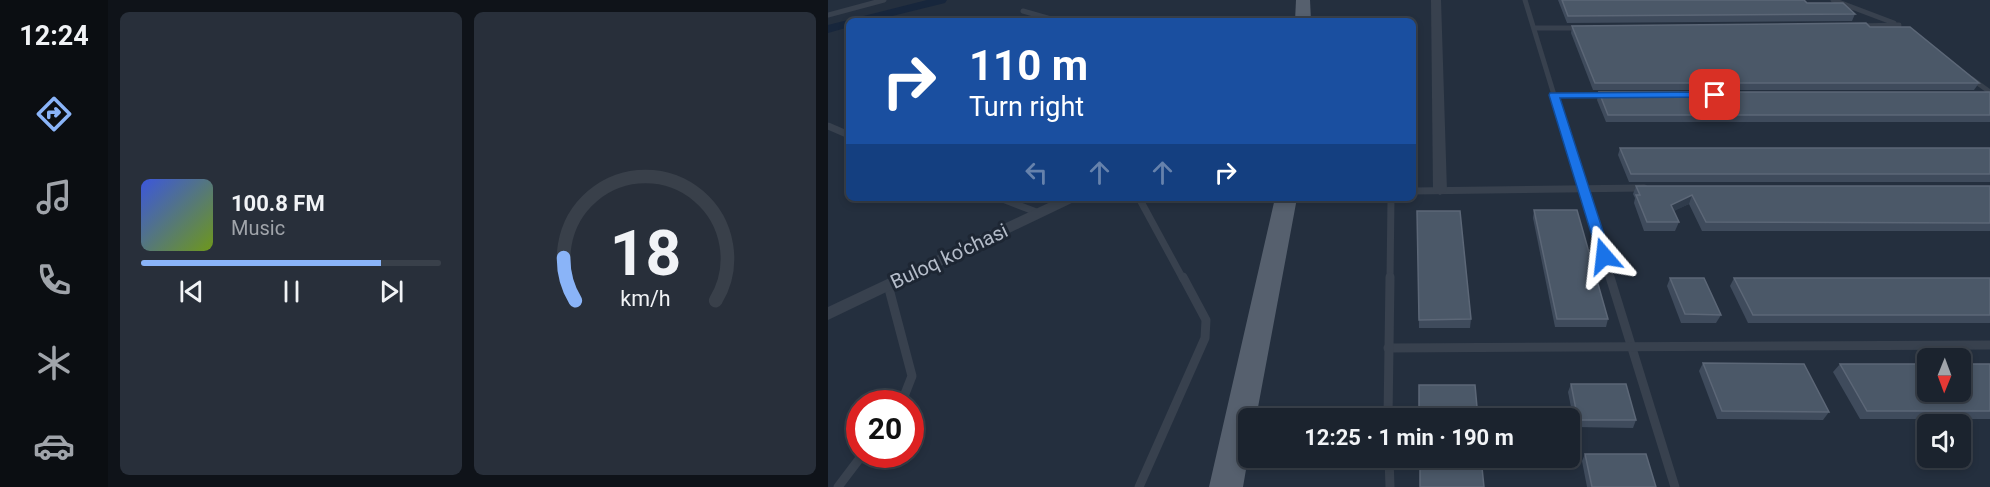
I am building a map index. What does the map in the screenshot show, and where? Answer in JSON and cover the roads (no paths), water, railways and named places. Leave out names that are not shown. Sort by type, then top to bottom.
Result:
[{"type":"main road","points":[[1303,0],[1303,18]]},
{"type":"main road","points":[[1226,487],[1285,201]]},
{"type":"street","points":[[1436,0],[1440,191]]},
{"type":"street","name":"Buloq ko'chasi","points":[[829,313],[1065,201]]},
{"type":"lane","points":[[828,15],[884,0]]},
{"type":"lane","points":[[1525,0],[1675,487]]},
{"type":"lane","points":[[1833,0],[1908,30]]},
{"type":"lane","points":[[1023,11],[1048,18]]},
{"type":"lane","points":[[1848,26],[1899,25]]},
{"type":"lane","points":[[1534,28],[1592,28]]},
{"type":"lane","points":[[1962,71],[1990,94]]},
{"type":"lane","points":[[1981,86],[1990,86]]},
{"type":"lane","points":[[1978,95],[1990,94]]},
{"type":"lane","points":[[1554,95],[1613,95]]},
{"type":"lane","points":[[828,126],[846,134]]},
{"type":"lane","points":[[1416,191],[1655,188]]},
{"type":"lane","points":[[1008,201],[1039,213]]},
{"type":"lane","points":[[1139,487],[1197,360],[1205,338],[1206,320],[1142,201]]},
{"type":"lane","points":[[1388,408],[1391,201]]},
{"type":"lane","points":[[888,285],[912,376],[906,390]]},
{"type":"lane","points":[[1388,348],[1990,345]]},
{"type":"lane","points":[[838,487],[852,468]]},
{"type":"lane","points":[[1389,468],[1390,487]]},
{"type":"waterway","points":[[869,18],[941,0]]},
{"type":"waterway","points":[[828,29],[846,24]]}]
